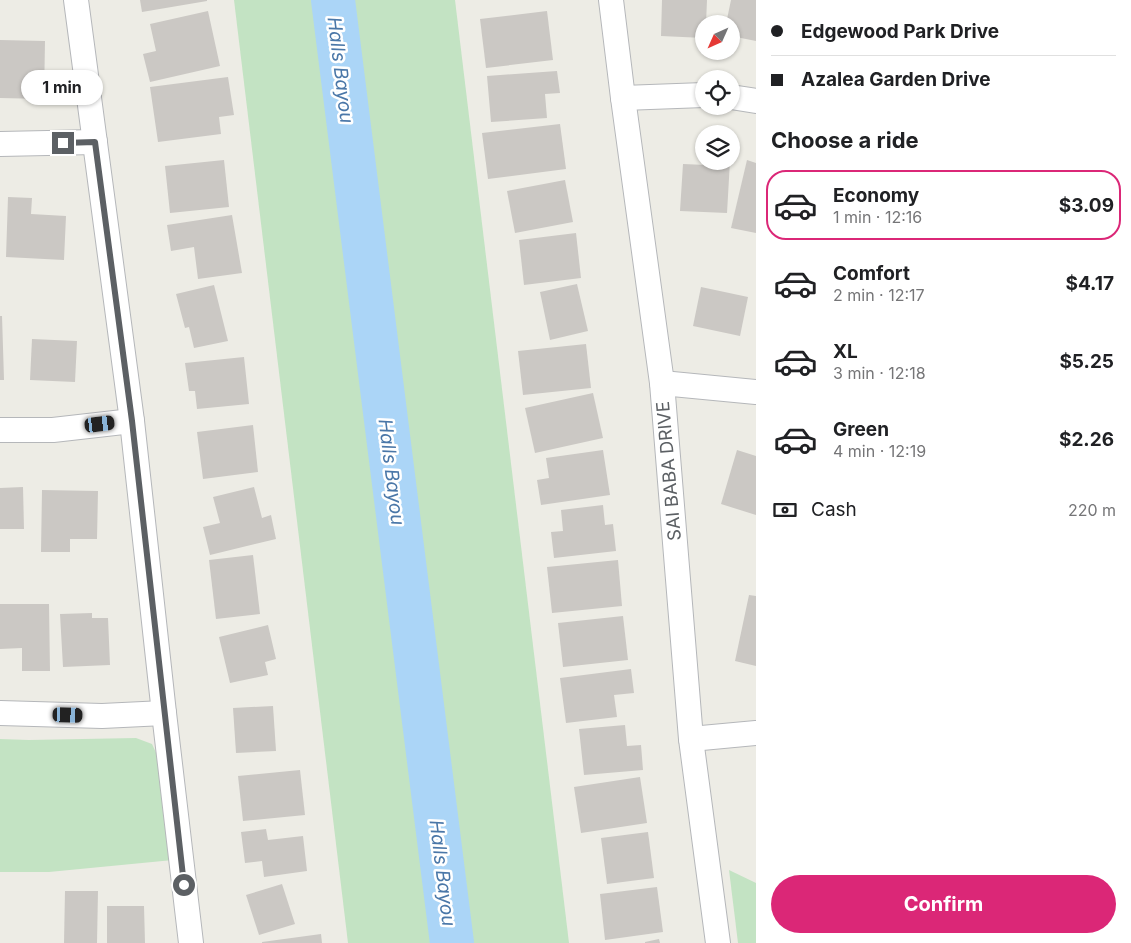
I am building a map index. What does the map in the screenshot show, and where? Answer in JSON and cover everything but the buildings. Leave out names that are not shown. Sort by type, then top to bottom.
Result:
[{"type":"street","points":[[76,0],[132,421],[191,943]]},
{"type":"street","name":"SAI BABA DRIVE","points":[[611,0],[662,383],[691,739],[718,943]]},
{"type":"street","points":[[623,98],[695,95]]},
{"type":"street","points":[[740,98],[756,101]]},
{"type":"street","points":[[0,144],[95,142]]},
{"type":"street","points":[[662,383],[756,392]]},
{"type":"street","points":[[0,430],[53,430],[132,421]]},
{"type":"street","points":[[0,713],[102,716],[164,713]]},
{"type":"street","points":[[691,739],[756,733]]},
{"type":"green space","points":[[234,0],[455,0],[569,943],[348,943]]},
{"type":"green space","points":[[136,738],[152,744],[158,757],[173,860],[49,872],[0,872],[0,739]]},
{"type":"green space","points":[[729,870],[756,883],[756,943],[738,943]]},
{"type":"waterway","name":"Halls Bayou","points":[[333,0],[452,943]]},
{"type":"route","points":[[63,143],[95,142],[132,421],[184,885]]}]
